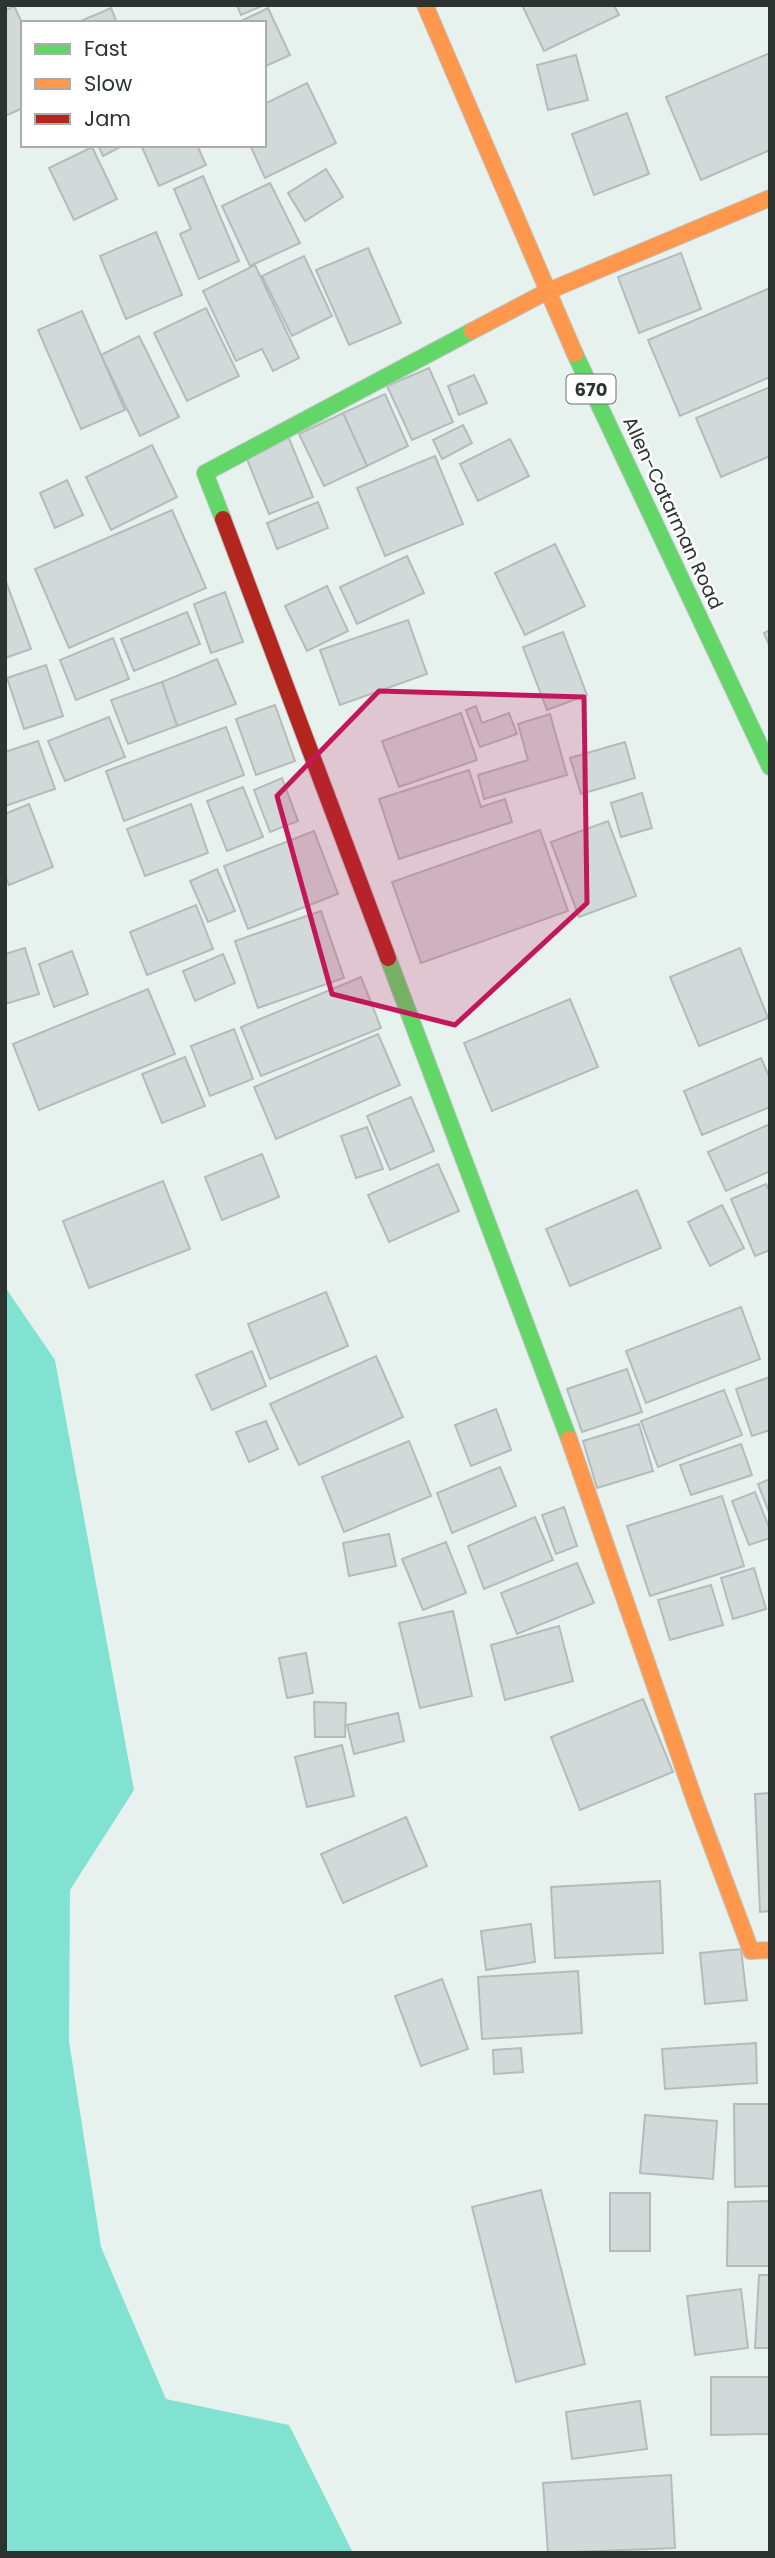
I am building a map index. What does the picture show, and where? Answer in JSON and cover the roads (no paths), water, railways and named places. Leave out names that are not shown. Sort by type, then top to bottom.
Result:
[{"type":"street","name":"Allen-Catarman Road","points":[[425,5],[546,292],[770,767]]},
{"type":"street","points":[[770,198],[546,292],[205,473],[558,1407],[696,1804],[751,1951],[770,1950]]}]
